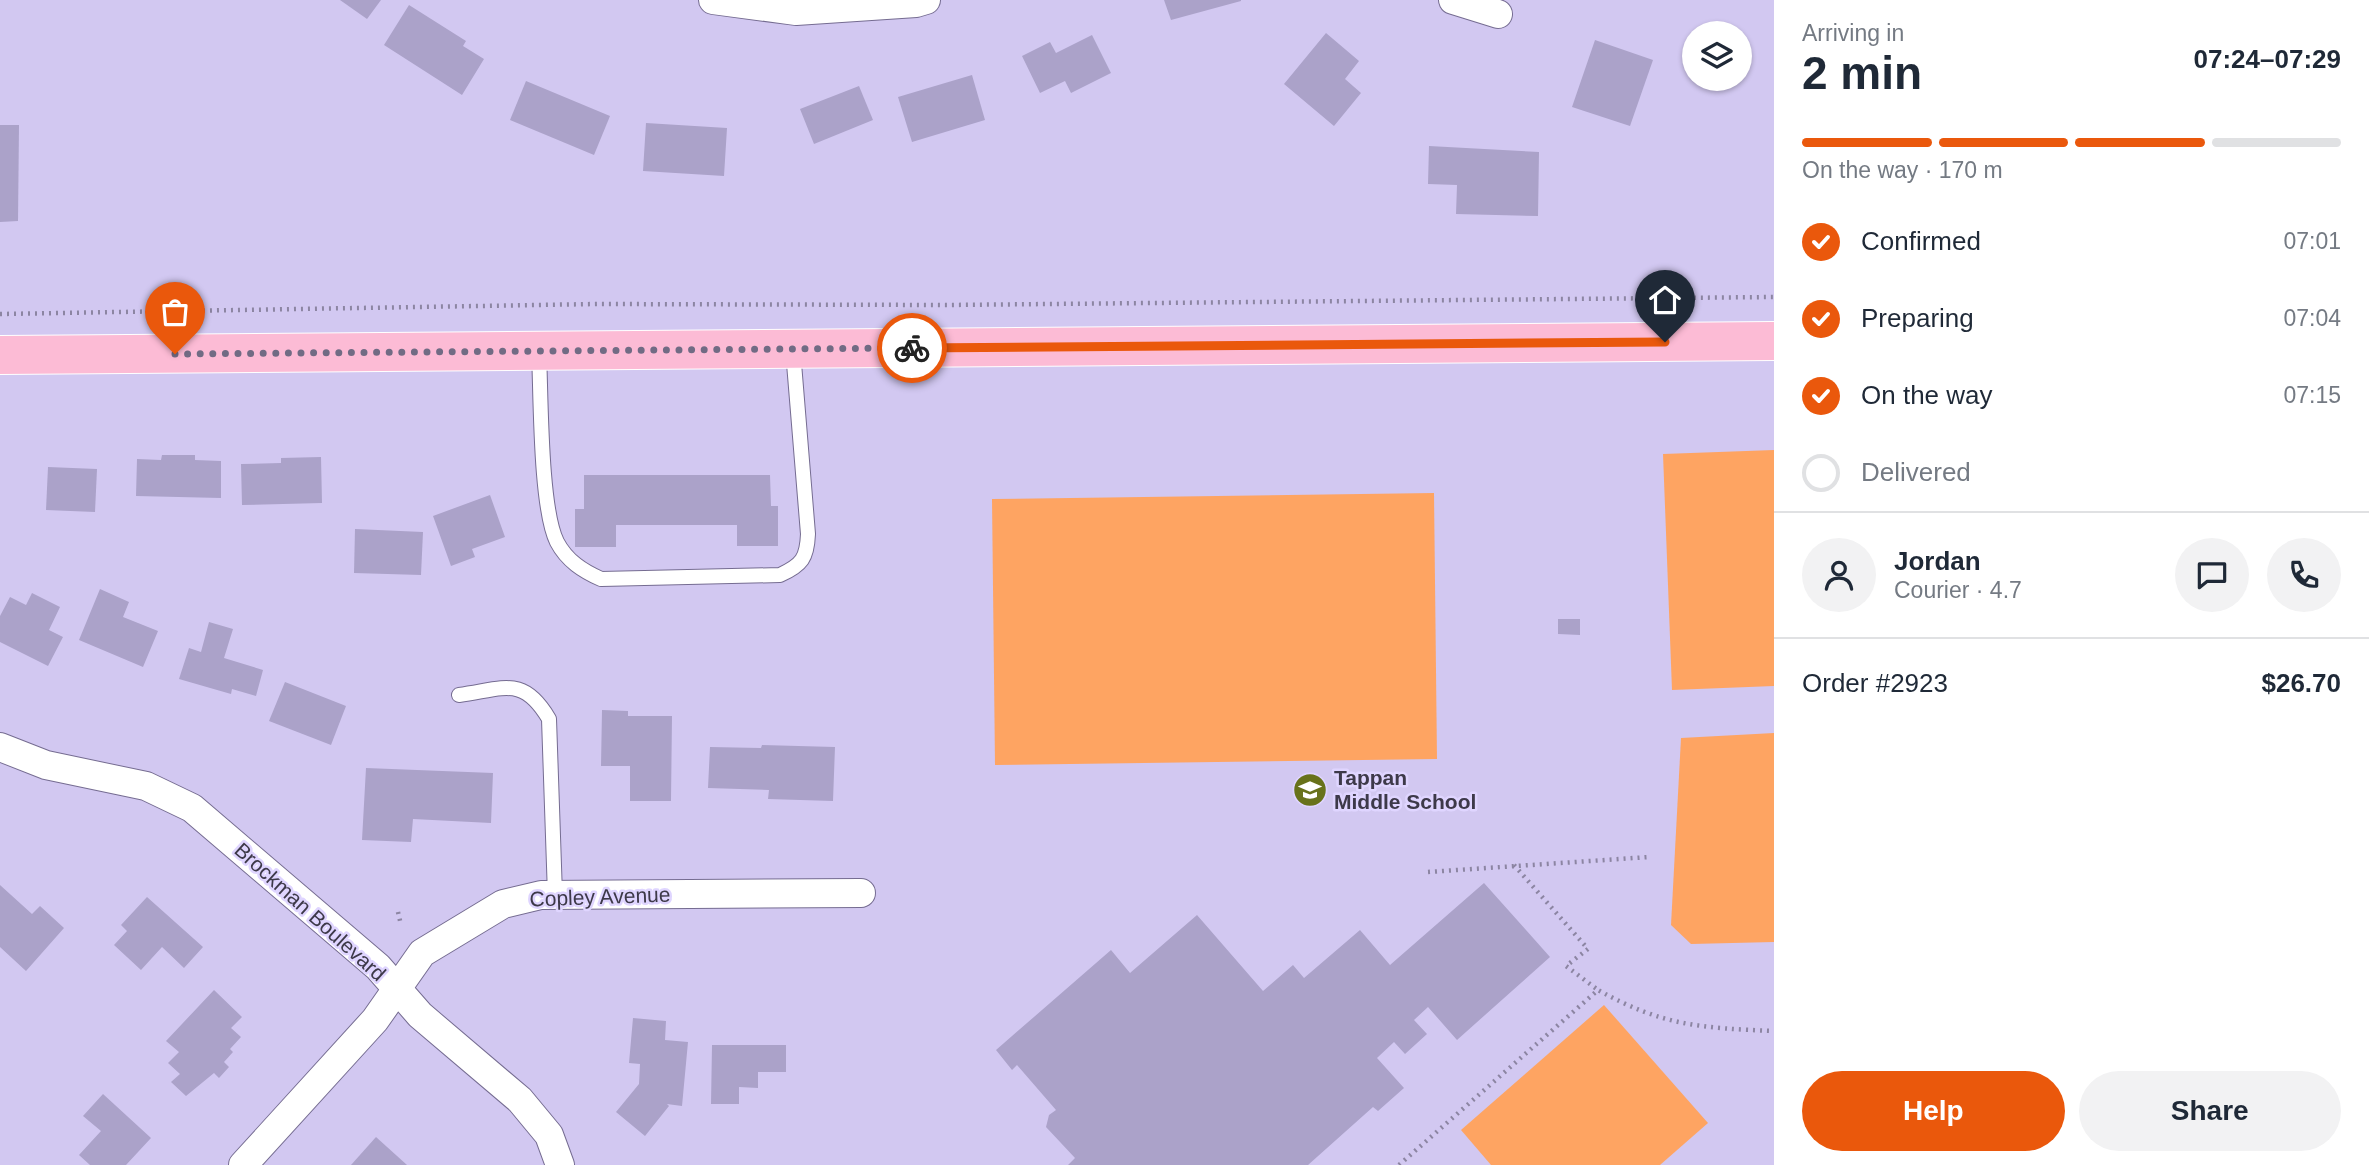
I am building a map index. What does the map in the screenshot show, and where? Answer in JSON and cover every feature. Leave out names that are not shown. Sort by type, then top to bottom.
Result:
[{"type":"main road","points":[[0,355],[1774,341]]},
{"type":"street","points":[[713,0],[796,11],[926,0]]},
{"type":"street","points":[[1453,0],[1498,14]]},
{"type":"street","name":"Brockman Boulevard","points":[[0,747],[46,765],[146,786],[192,808],[378,967],[420,1015],[520,1101],[549,1135],[560,1165]]},
{"type":"street","name":"Copley Avenue","points":[[243,1165],[375,1020],[422,953],[465,925],[503,905],[555,895],[861,893]]},
{"type":"lane","points":[[539,351],[551,521],[557,542],[577,568],[601,579],[780,575],[797,567],[807,556],[808,534],[793,349]]},
{"type":"lane","points":[[459,695],[515,687],[536,697],[549,719],[555,895]]},
{"type":"path","points":[[0,314],[597,304],[946,305],[1774,298]]},
{"type":"path","points":[[1428,872],[1649,857]]},
{"type":"path","points":[[1514,865],[1587,949],[1566,966],[1598,990],[1660,1019],[1689,1025],[1774,1031]]},
{"type":"path","points":[[398,912],[401,925]]},
{"type":"path","points":[[1399,1165],[1598,990]]},
{"type":"shaded area","points":[[1774,450],[1774,686],[1672,690],[1663,454]]},
{"type":"shaded area","points":[[1434,493],[1437,759],[995,765],[992,499]]},
{"type":"shaded area","points":[[1774,733],[1774,942],[1691,944],[1671,925],[1681,738]]},
{"type":"shaded area","points":[[1604,1005],[1708,1123],[1660,1165],[1491,1165],[1461,1130]]},
{"type":"building","points":[[340,0],[381,0],[367,19]]},
{"type":"building","points":[[1164,0],[1241,0],[1241,1],[1171,20]]},
{"type":"building","points":[[409,5],[466,41],[463,46],[484,59],[462,95],[384,45]]},
{"type":"building","points":[[1326,33],[1359,61],[1345,79],[1361,93],[1334,126],[1284,84]]},
{"type":"building","points":[[1092,35],[1111,73],[1071,93],[1065,81],[1040,93],[1022,56],[1050,42],[1056,53]]},
{"type":"building","points":[[1595,40],[1653,60],[1630,126],[1572,107]]},
{"type":"building","points":[[972,75],[985,120],[912,142],[898,97]]},
{"type":"building","points":[[526,81],[610,116],[594,155],[510,120]]},
{"type":"building","points":[[859,86],[873,120],[814,144],[800,109]]},
{"type":"building","points":[[646,123],[727,128],[724,176],[643,171]]},
{"type":"building","points":[[0,125],[19,125],[18,221],[0,222]]},
{"type":"building","points":[[1429,146],[1539,152],[1538,216],[1456,214],[1457,185],[1428,184]]},
{"type":"building","points":[[162,455],[195,455],[195,460],[221,461],[221,498],[136,496],[137,459],[161,460]]},
{"type":"building","points":[[321,457],[322,503],[242,505],[241,464],[281,463],[281,458]]},
{"type":"building","points":[[48,467],[97,469],[95,512],[46,510]]},
{"type":"building","points":[[584,475],[770,475],[771,506],[778,506],[778,546],[737,546],[737,525],[616,525],[616,547],[575,547],[575,509],[584,509]]},
{"type":"building","points":[[490,495],[505,537],[472,549],[475,557],[451,566],[433,516]]},
{"type":"building","points":[[355,529],[423,532],[421,575],[354,573]]},
{"type":"building","points":[[100,589],[129,602],[123,617],[158,631],[143,667],[79,640]]},
{"type":"building","points":[[32,593],[60,607],[49,630],[63,637],[48,666],[0,642],[0,616],[10,597],[26,605]]},
{"type":"building","points":[[1558,619],[1580,619],[1580,635],[1558,634]]},
{"type":"building","points":[[209,622],[233,629],[224,658],[263,670],[256,696],[232,689],[231,694],[179,679],[189,648],[201,652]]},
{"type":"building","points":[[285,682],[346,706],[331,745],[269,721]]},
{"type":"building","points":[[602,710],[628,711],[628,716],[672,716],[671,801],[630,801],[630,766],[601,766]]},
{"type":"building","points":[[762,745],[835,747],[833,801],[768,799],[769,790],[708,788],[710,747],[761,748]]},
{"type":"building","points":[[366,768],[493,773],[491,823],[413,819],[411,842],[362,840]]},
{"type":"building","points":[[1484,883],[1550,957],[1457,1040],[1428,1007],[1414,1020],[1427,1034],[1405,1054],[1394,1042],[1377,1058],[1404,1088],[1378,1111],[1373,1107],[1308,1165],[1068,1165],[1075,1158],[1046,1127],[1049,1115],[1056,1110],[1017,1065],[1012,1070],[996,1050],[1111,950],[1130,973],[1197,915],[1263,991],[1293,965],[1304,978],[1360,930],[1390,965]]},
{"type":"building","points":[[0,885],[32,914],[40,906],[64,928],[26,971],[0,947]]},
{"type":"building","points":[[147,897],[203,947],[184,968],[162,947],[141,970],[114,945],[127,931],[121,925]]},
{"type":"building","points":[[214,990],[242,1017],[231,1028],[241,1037],[230,1049],[233,1052],[224,1062],[229,1067],[219,1078],[214,1073],[186,1096],[171,1082],[180,1074],[168,1063],[179,1052],[166,1041]]},
{"type":"building","points":[[633,1018],[666,1021],[665,1040],[688,1042],[682,1106],[667,1104],[669,1106],[645,1136],[616,1112],[639,1084],[640,1064],[629,1063]]},
{"type":"building","points":[[712,1045],[786,1045],[786,1072],[758,1072],[758,1088],[739,1087],[739,1104],[711,1104]]},
{"type":"building","points":[[103,1094],[151,1138],[126,1165],[90,1165],[79,1155],[101,1131],[83,1116]]},
{"type":"building","points":[[376,1137],[407,1165],[351,1165]]},
{"type":"way so far","points":[[175,354],[912,348]]},
{"type":"place","name":"Tappan Middle School","points":[[1310,790]]},
{"type":"route","points":[[912,348],[1665,342]]}]
